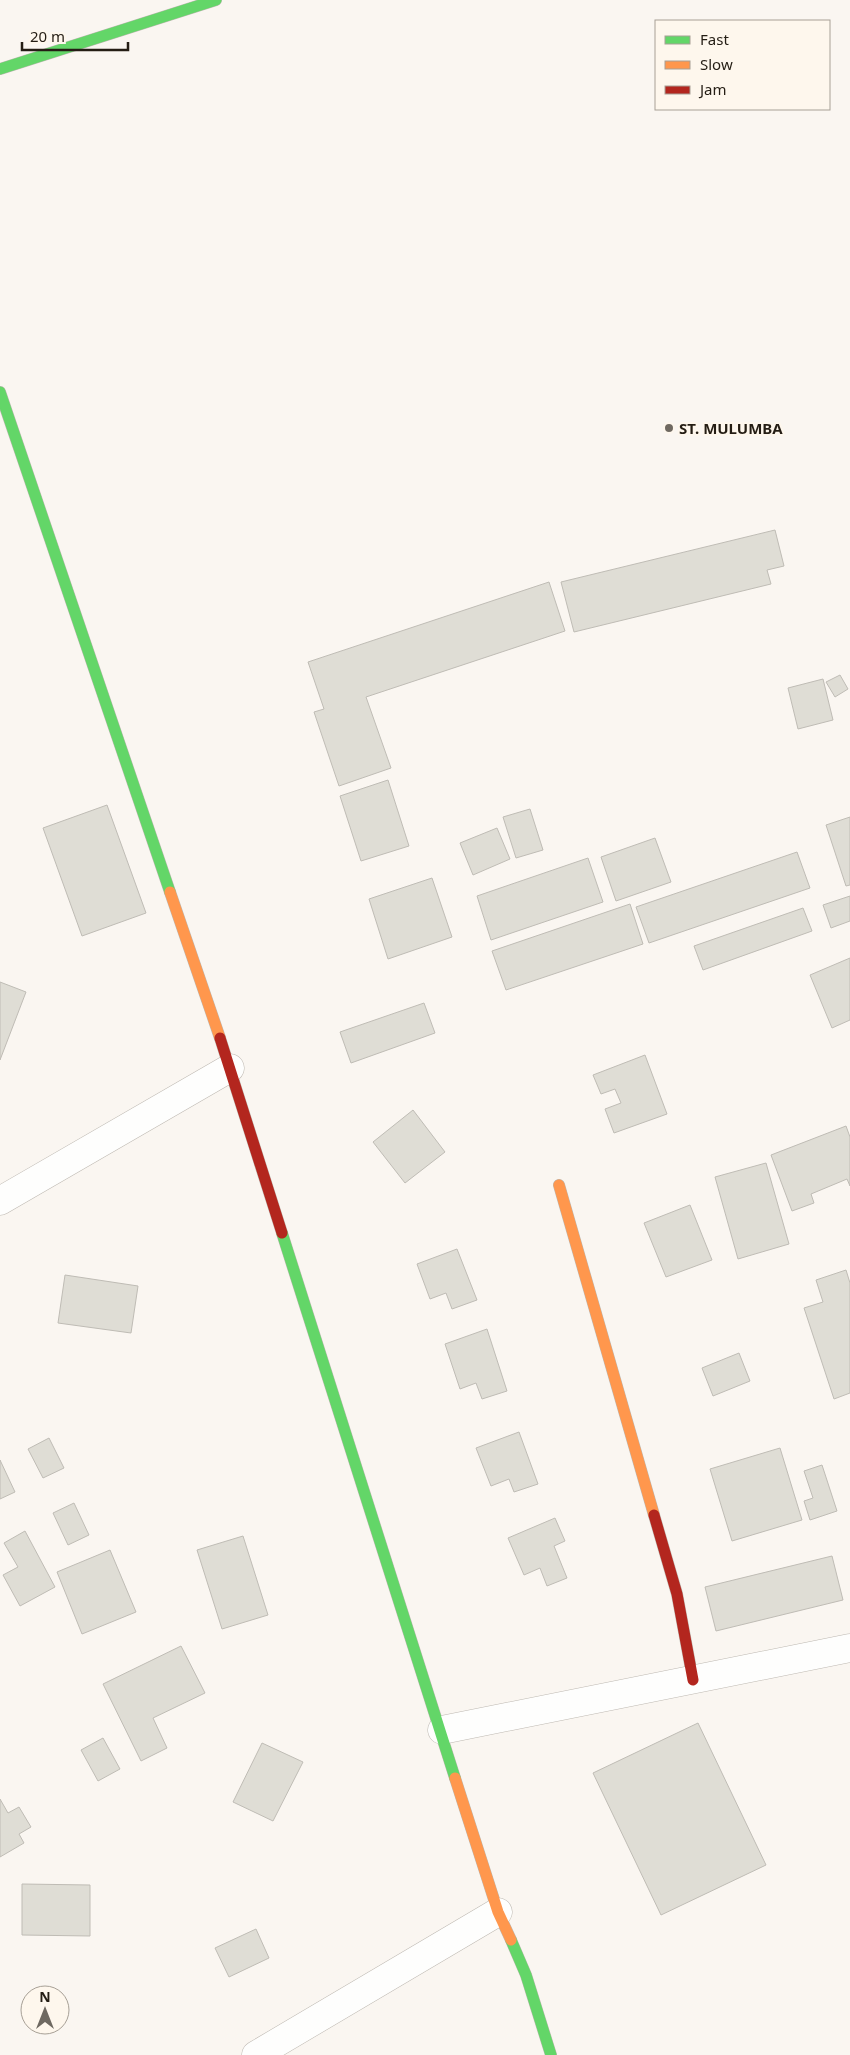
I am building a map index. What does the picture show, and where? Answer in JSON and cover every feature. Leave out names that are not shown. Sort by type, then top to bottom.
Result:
[{"type":"street","points":[[0,69],[216,0]]},
{"type":"street","points":[[0,392],[230,1068],[442,1730],[498,1912],[526,1975],[551,2055]]},
{"type":"street","points":[[0,1201],[230,1068]]},
{"type":"street","points":[[559,1185],[677,1594],[693,1680]]},
{"type":"street","points":[[442,1730],[850,1648]]},
{"type":"street","points":[[256,2055],[498,1912]]},
{"type":"building","points":[[775,530],[784,566],[767,570],[771,584],[574,632],[561,582]]},
{"type":"building","points":[[549,582],[565,631],[366,697],[391,768],[339,786],[314,712],[324,709],[308,662]]},
{"type":"building","points":[[840,675],[848,689],[835,697],[826,682]]},
{"type":"building","points":[[823,679],[833,720],[798,729],[788,688]]},
{"type":"building","points":[[388,780],[409,846],[361,861],[340,796]]},
{"type":"building","points":[[107,805],[146,913],[82,936],[43,828]]},
{"type":"building","points":[[530,809],[543,850],[516,858],[503,817]]},
{"type":"building","points":[[850,817],[850,885],[846,886],[826,825]]},
{"type":"building","points":[[497,828],[510,859],[473,875],[460,843]]},
{"type":"building","points":[[655,838],[671,882],[616,901],[601,857]]},
{"type":"building","points":[[797,852],[810,888],[649,943],[636,907]]},
{"type":"building","points":[[588,858],[603,902],[491,940],[477,896]]},
{"type":"building","points":[[432,878],[452,937],[388,959],[369,899]]},
{"type":"building","points":[[850,896],[850,921],[831,928],[823,905]]},
{"type":"building","points":[[630,904],[643,944],[506,990],[492,951]]},
{"type":"building","points":[[803,908],[812,931],[703,970],[694,946]]},
{"type":"building","points":[[850,958],[850,1020],[832,1028],[810,975]]},
{"type":"building","points":[[0,982],[26,992],[0,1060]]},
{"type":"building","points":[[424,1003],[435,1033],[351,1063],[340,1032]]},
{"type":"building","points":[[645,1055],[667,1114],[614,1133],[605,1109],[621,1103],[615,1089],[601,1094],[593,1075]]},
{"type":"building","points":[[413,1110],[445,1152],[405,1183],[373,1142]]},
{"type":"building","points":[[846,1126],[850,1137],[850,1186],[847,1179],[811,1194],[814,1203],[792,1211],[771,1155]]},
{"type":"building","points":[[766,1163],[789,1244],[738,1259],[715,1177]]},
{"type":"building","points":[[690,1205],[712,1260],[666,1277],[644,1223]]},
{"type":"building","points":[[457,1249],[477,1300],[452,1309],[446,1293],[430,1299],[417,1264]]},
{"type":"building","points":[[846,1270],[850,1283],[850,1393],[834,1399],[804,1308],[823,1302],[816,1280]]},
{"type":"building","points":[[65,1275],[138,1286],[131,1333],[58,1323]]},
{"type":"building","points":[[487,1329],[507,1391],[482,1399],[476,1383],[460,1389],[445,1344]]},
{"type":"building","points":[[739,1353],[750,1381],[713,1396],[702,1368]]},
{"type":"building","points":[[519,1432],[538,1484],[514,1492],[509,1479],[491,1486],[476,1448]]},
{"type":"building","points":[[49,1438],[64,1468],[43,1478],[28,1449]]},
{"type":"building","points":[[780,1448],[802,1520],[732,1541],[710,1469]]},
{"type":"building","points":[[0,1460],[15,1492],[0,1499]]},
{"type":"building","points":[[822,1465],[837,1511],[810,1520],[804,1501],[813,1498],[804,1471]]},
{"type":"building","points":[[74,1503],[89,1535],[68,1545],[53,1513]]},
{"type":"building","points":[[555,1518],[565,1541],[554,1546],[567,1578],[547,1586],[540,1568],[524,1575],[508,1538]]},
{"type":"building","points":[[25,1531],[55,1587],[20,1606],[3,1575],[18,1567],[4,1543]]},
{"type":"building","points":[[243,1536],[268,1615],[222,1629],[197,1550]]},
{"type":"building","points":[[110,1550],[136,1612],[82,1634],[57,1572]]},
{"type":"building","points":[[832,1556],[843,1600],[716,1631],[705,1587]]},
{"type":"building","points":[[181,1646],[205,1693],[153,1718],[167,1748],[141,1761],[103,1684]]},
{"type":"building","points":[[698,1723],[766,1865],[661,1915],[593,1773]]},
{"type":"building","points":[[103,1738],[120,1769],[98,1781],[81,1750]]},
{"type":"building","points":[[262,1743],[303,1762],[273,1821],[233,1802]]},
{"type":"building","points":[[0,1799],[8,1813],[19,1807],[31,1827],[19,1834],[24,1843],[0,1857]]},
{"type":"building","points":[[22,1884],[90,1885],[90,1936],[22,1935]]},
{"type":"building","points":[[256,1929],[269,1958],[229,1977],[215,1948]]},
{"type":"traffic: fast","points":[[0,69],[216,0]]},
{"type":"traffic: fast","points":[[0,392],[170,892]]},
{"type":"traffic: fast","points":[[282,1233],[455,1778]]},
{"type":"traffic: fast","points":[[511,1940],[526,1975],[551,2055]]},
{"type":"traffic: slow","points":[[170,892],[220,1038]]},
{"type":"traffic: slow","points":[[559,1185],[654,1515]]},
{"type":"traffic: slow","points":[[455,1778],[498,1912],[511,1940]]},
{"type":"traffic: jam","points":[[220,1038],[282,1233]]},
{"type":"traffic: jam","points":[[654,1515],[677,1594],[693,1680]]},
{"type":"place","name":"ST. MULUMBA","points":[[669,428]]}]
